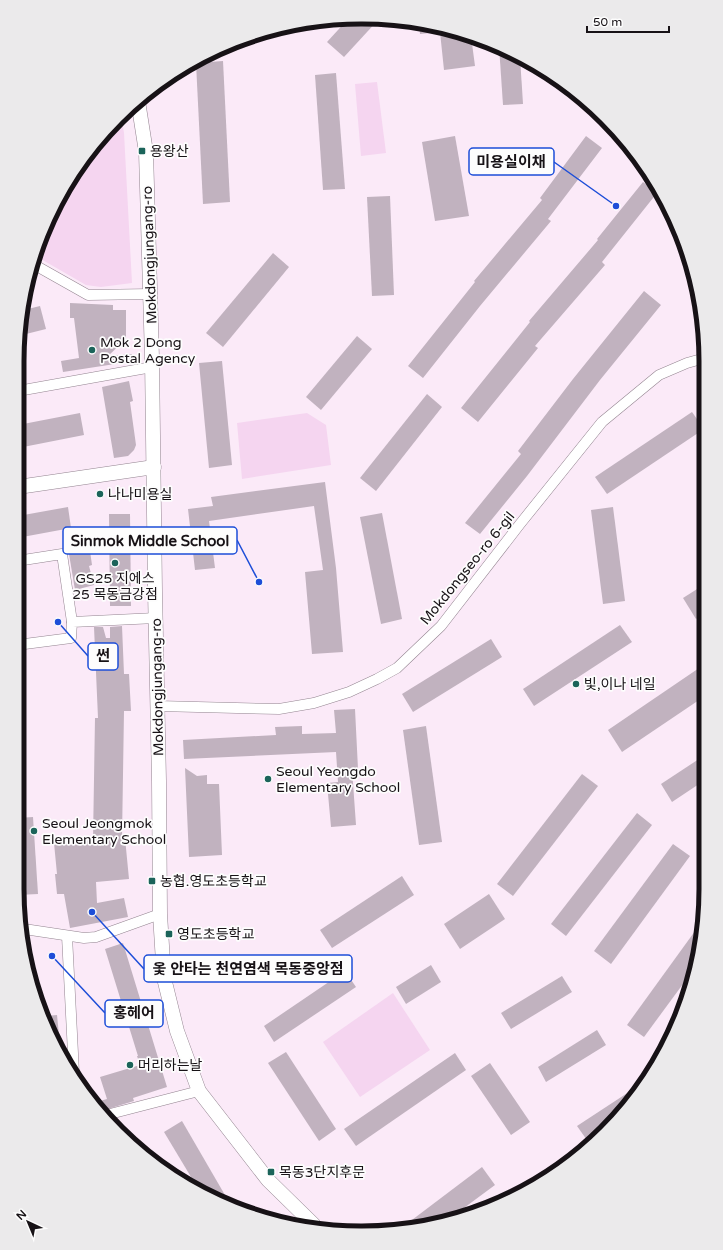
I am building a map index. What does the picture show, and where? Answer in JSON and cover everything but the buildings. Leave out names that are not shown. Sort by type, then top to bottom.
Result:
[{"type":"main road","name":"Mokdongjungang-ro","points":[[139,108],[146,152],[152,367],[160,781],[160,914],[164,978],[177,1031],[200,1091],[268,1180],[310,1222]]},
{"type":"main road","points":[[24,486],[154,467]]},
{"type":"street","points":[[38,267],[88,295],[150,294]]},
{"type":"street","name":"Mokdongseo-ro 6-gil","points":[[158,706],[279,709],[314,703],[349,692],[397,668],[441,626],[602,422],[659,375],[699,360]]},
{"type":"street","points":[[24,390],[152,367]]},
{"type":"street","points":[[24,560],[62,554],[72,622],[72,638],[24,645]]},
{"type":"street","points":[[72,622],[156,618]]},
{"type":"street","points":[[27,929],[84,938],[96,937],[160,914]]},
{"type":"street","points":[[67,936],[74,1064]]},
{"type":"street","points":[[111,1114],[200,1091]]},
{"type":"shaded area","points":[[377,82],[386,153],[361,156],[355,84]]},
{"type":"shaded area","points":[[122,124],[132,283],[101,287],[86,285],[40,259],[50,232],[69,193],[94,156]]},
{"type":"shaded area","points":[[307,413],[326,425],[331,465],[242,479],[237,423]]},
{"type":"shaded area","points":[[393,993],[430,1050],[360,1097],[323,1042]]},
{"type":"place","name":"용왕산","points":[[142,151]]},
{"type":"place","name":"미용실이채","points":[[616,206]]},
{"type":"place","name":"Mok 2 Dong Postal Agency","points":[[92,350]]},
{"type":"place","name":"나나미용실","points":[[100,494]]},
{"type":"place","name":"GS25 지에스 25 목동금강점","points":[[115,563]]},
{"type":"place","name":"Sinmok Middle School","points":[[259,582]]},
{"type":"place","name":"썬","points":[[58,622]]},
{"type":"place","name":"빛,이나 네일","points":[[576,684]]},
{"type":"place","name":"Seoul Yeongdo Elementary School","points":[[268,779]]},
{"type":"place","name":"Seoul Jeongmok Elementary School","points":[[34,831]]},
{"type":"place","name":"농협.영도초등학교","points":[[152,881]]},
{"type":"place","name":"옻 안타는 천연염색 목동중앙점","points":[[92,912]]},
{"type":"place","name":"영도초등학교","points":[[169,934]]},
{"type":"place","name":"홍헤어","points":[[52,956]]},
{"type":"place","name":"머리하는날","points":[[130,1065]]},
{"type":"place","name":"목동3단지후문","points":[[271,1172]]}]
